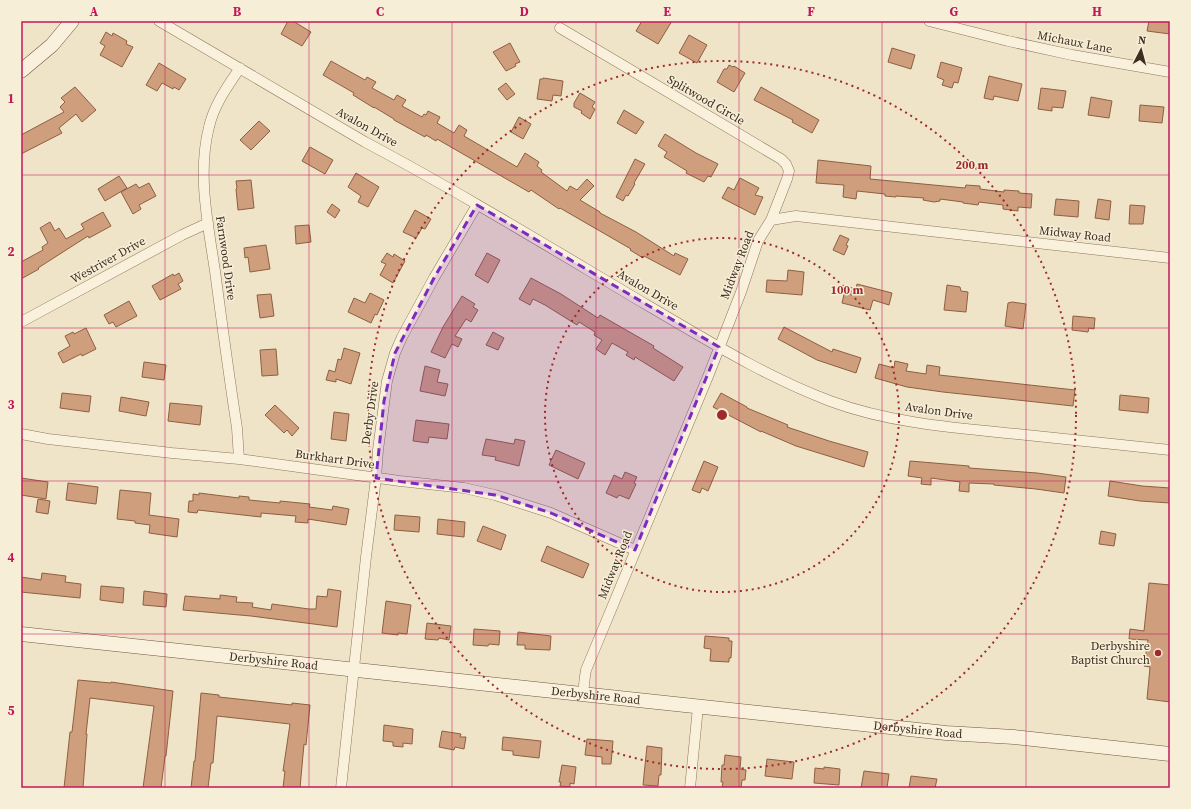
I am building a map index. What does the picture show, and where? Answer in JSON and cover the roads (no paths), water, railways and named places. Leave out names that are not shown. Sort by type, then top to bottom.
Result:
[{"type":"street","points":[[21,71],[52,45],[72,21]]},
{"type":"street","name":"Avalon Drive","points":[[159,21],[365,142],[396,158],[477,205],[718,347],[796,387],[832,402],[859,410],[907,420],[969,429],[1170,450]]},
{"type":"street","name":"Michaux Lane","points":[[929,21],[1072,55],[1170,72]]},
{"type":"street","name":"Splitwood Circle","points":[[560,28],[781,159],[786,164],[789,171],[771,220]]},
{"type":"street","name":"Farnwood Drive","points":[[239,459],[237,428],[208,223],[203,159],[209,126],[217,105],[223,92],[240,68]]},
{"type":"street","name":"Derby Drive","points":[[341,788],[353,670],[387,381],[395,353],[402,336],[477,205]]},
{"type":"street","name":"Midway Road","points":[[584,694],[586,670],[709,374],[718,347],[741,292],[758,241],[771,220],[796,216],[1170,258]]},
{"type":"street","name":"Westriver Drive","points":[[21,322],[182,235],[208,223]]},
{"type":"street","name":"Burkhart Drive","points":[[21,434],[87,444],[239,459],[376,478],[464,488],[495,495],[551,513],[635,550]]},
{"type":"street","name":"Derbyshire Road","points":[[21,634],[946,733],[1014,737],[1170,754]]},
{"type":"street","points":[[690,788],[698,707]]},
{"type":"place","name":"Derbyshire Baptist Church","points":[[1158,653]]}]
